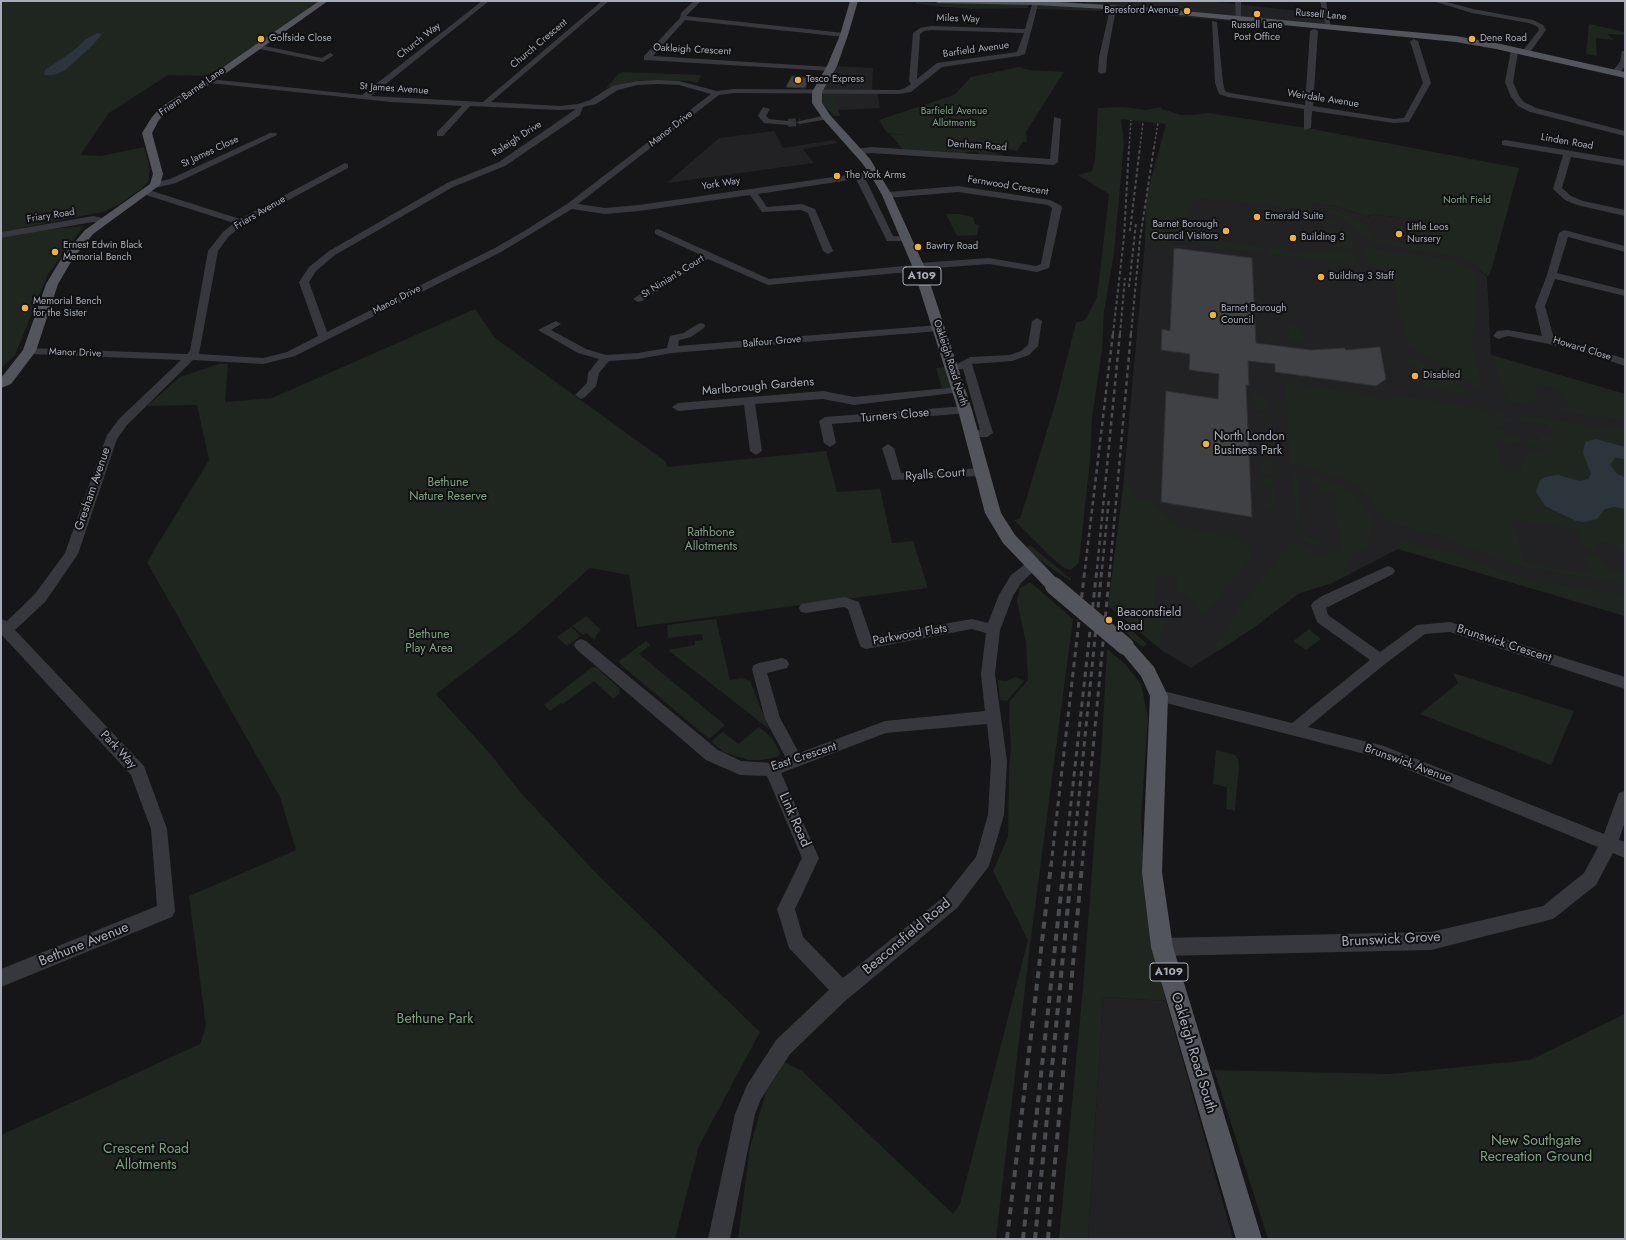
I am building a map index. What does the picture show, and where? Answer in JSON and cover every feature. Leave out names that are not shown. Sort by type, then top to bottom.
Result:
[{"type":"main road","name":"Friern Barnet Lane","points":[[155,185],[158,174],[147,133],[154,119],[164,110],[324,1]]},
{"type":"main road","points":[[817,92],[830,69],[844,35],[854,1]]},
{"type":"main road","name":"Russell Lane","points":[[938,1],[1036,2],[1239,18],[1314,31],[1359,32],[1462,40],[1496,46],[1625,75]]},
{"type":"main road","name":"Russell Lane","points":[[1113,8],[1214,22],[1329,27],[1414,41],[1524,53]]},
{"type":"main road","name":"Oakleigh Road North","points":[[817,92],[817,103],[826,117],[875,174],[919,267],[965,410],[993,513],[1009,539],[1033,565],[1054,586],[1125,646],[1148,672],[1159,696]]},
{"type":"main road","points":[[1,384],[6,381],[29,351],[52,284],[81,242],[89,232],[155,185]]},
{"type":"main road","name":"Oakleigh Road South","points":[[1159,696],[1152,872],[1162,947],[1249,1239]]},
{"type":"street","name":"Church Way","points":[[364,97],[486,1]]},
{"type":"street","name":"Church Crescent","points":[[485,104],[517,75],[606,1]]},
{"type":"street","points":[[698,1],[683,14],[683,18],[844,35]]},
{"type":"street","points":[[1238,1],[1239,18]]},
{"type":"street","points":[[1323,1],[1329,27]]},
{"type":"street","points":[[1436,1],[1472,11],[1531,21],[1541,26],[1543,30],[1524,53]]},
{"type":"street","name":"Barfield Avenue","points":[[817,92],[899,92],[908,90],[923,80],[940,65],[1019,54],[1022,52],[1026,31],[1036,2]]},
{"type":"street","points":[[1102,72],[1103,57],[1113,8]]},
{"type":"street","name":"Oakleigh Crescent","points":[[683,18],[648,58],[830,69]]},
{"type":"street","name":"Weirdale Avenue","points":[[1214,22],[1219,83],[1222,92],[1228,95],[1309,106],[1394,121],[1406,120],[1427,82],[1414,41]]},
{"type":"street","name":"Miles Way","points":[[915,84],[913,81],[921,67],[917,34],[922,29],[1026,31]]},
{"type":"street","points":[[1307,128],[1314,31]]},
{"type":"street","points":[[258,46],[323,60],[330,55]]},
{"type":"street","points":[[1514,52],[1509,82],[1515,97],[1521,104],[1533,110],[1625,134]]},
{"type":"street","points":[[1615,73],[1625,62],[1625,53]]},
{"type":"street","points":[[921,67],[940,65]]},
{"type":"street","name":"St James Avenue","points":[[209,80],[364,97],[560,108],[579,106]]},
{"type":"street","name":"Raleigh Drive","points":[[324,337],[304,282],[312,269],[332,253],[450,185],[464,178],[502,164],[577,113],[580,109],[579,106],[593,102],[615,88],[637,83],[679,83],[717,93],[734,91],[817,92]]},
{"type":"street","name":"Manor Drive","points":[[29,351],[263,361],[291,354],[498,250],[570,206],[717,93]]},
{"type":"street","points":[[440,134],[469,103]]},
{"type":"street","points":[[766,109],[762,116],[767,122],[788,123]]},
{"type":"street","points":[[800,122],[826,117]]},
{"type":"street","name":"Denham Road","points":[[856,152],[871,150],[1054,162],[1057,119]]},
{"type":"street","name":"St James Close","points":[[155,185],[173,181],[273,135]]},
{"type":"street","name":"Linden Road","points":[[1501,142],[1625,163]]},
{"type":"street","points":[[1568,154],[1557,189],[1568,198],[1580,203],[1625,213]]},
{"type":"street","name":"Friars Avenue","points":[[192,357],[195,352],[213,251],[226,234],[241,222],[345,166]]},
{"type":"street","name":"York Way","points":[[570,206],[605,211],[622,210],[875,174]]},
{"type":"street","points":[[859,176],[890,239],[906,239]]},
{"type":"street","name":"Fernwood Crescent","points":[[889,201],[958,189],[1050,203],[1057,206],[1046,266],[1037,269],[989,261],[919,267]]},
{"type":"street","points":[[752,191],[760,205],[765,210],[802,207],[812,212],[828,251]]},
{"type":"street","points":[[146,192],[192,208],[241,222]]},
{"type":"street","points":[[876,208],[889,201]]},
{"type":"street","name":"Friary Road","points":[[1,235],[93,220],[105,221]]},
{"type":"street","points":[[658,232],[768,282],[919,267]]},
{"type":"street","points":[[1625,249],[1564,233],[1552,275],[1625,293]]},
{"type":"street","name":"St Ninian's Court","points":[[638,299],[709,254]]},
{"type":"street","name":"Howard Close","points":[[1552,275],[1540,306],[1542,319],[1549,341],[1591,351],[1625,363]]},
{"type":"street","points":[[951,366],[967,364],[970,360],[1012,358],[1025,353],[1033,346],[1037,321]]},
{"type":"street","name":"Balfour Grove","points":[[556,324],[543,330],[582,351],[606,358],[638,356],[672,350],[939,328]]},
{"type":"street","points":[[672,350],[674,338],[687,335],[700,326]]},
{"type":"street","points":[[1498,336],[1501,333],[1508,333],[1549,341]]},
{"type":"street","name":"Gresham Avenue","points":[[3,627],[40,598],[71,554],[111,438],[123,422],[192,357]]},
{"type":"street","points":[[581,395],[592,384],[594,373],[606,358]]},
{"type":"street","points":[[967,364],[987,433],[972,434]]},
{"type":"street","name":"Marlborough Gardens","points":[[678,407],[823,395],[854,401],[958,390]]},
{"type":"street","points":[[749,402],[756,451]]},
{"type":"street","name":"Turners Close","points":[[830,444],[825,421],[965,410]]},
{"type":"street","name":"Ryalls Court","points":[[888,448],[896,477],[981,472]]},
{"type":"street","name":"Beaconsfield Road","points":[[719,1239],[745,1114],[754,1092],[783,1047],[812,1017],[842,990],[951,902],[983,862],[996,815],[999,761],[988,674],[993,630],[1006,595],[1016,579],[1033,565]]},
{"type":"street","points":[[1380,660],[1322,618],[1318,606],[1327,600],[1388,571]]},
{"type":"street","name":"Parkwood Flats","points":[[806,608],[845,602],[854,606],[866,643],[972,624],[993,630]]},
{"type":"street","name":"Park Way","points":[[3,627],[138,771],[159,829],[166,911]]},
{"type":"street","name":"Brunswick Crescent","points":[[1295,729],[1380,660],[1422,629],[1450,627],[1625,683]]},
{"type":"street","name":"East Crescent","points":[[581,645],[712,755],[740,768],[772,770],[885,727],[993,717]]},
{"type":"street","points":[[782,664],[759,669],[773,719],[796,762]]},
{"type":"street","name":"Brunswick Avenue","points":[[1159,696],[1379,751],[1625,850]]},
{"type":"street","name":"Link Road","points":[[772,770],[811,858],[786,909],[795,942],[842,990]]},
{"type":"street","name":"Brunswick Grove","points":[[1162,947],[1431,941],[1547,913],[1590,879],[1609,843],[1625,798]]},
{"type":"street","name":"Bethune Avenue","points":[[1,978],[166,911]]},
{"type":"shaded area","points":[[1087,1],[1209,1],[1325,14],[1327,26],[1086,6]]},
{"type":"shaded area","points":[[97,33],[102,34],[93,45],[64,71],[54,75],[44,75],[45,70],[73,51],[85,40]]},
{"type":"shaded area","points":[[832,66],[873,68],[872,89],[877,92],[880,108],[822,111],[817,92]]},
{"type":"shaded area","points":[[774,131],[783,148],[834,140],[838,143],[803,149],[814,163],[667,183],[719,138]]},
{"type":"shaded area","name":"North London Business Park","points":[[1151,180],[1336,206],[1368,217],[1370,214],[1429,221],[1437,252],[1466,257],[1487,277],[1491,355],[1625,394],[1625,616],[1398,549],[1332,583],[1298,594],[1255,627],[1191,668],[1164,652],[1109,606],[1122,499],[1145,243],[1146,198]]},
{"type":"shaded area","points":[[1596,439],[1625,447],[1625,459],[1615,458],[1610,465],[1617,474],[1625,477],[1625,509],[1614,507],[1605,509],[1597,519],[1585,522],[1576,521],[1545,506],[1536,492],[1540,480],[1545,477],[1558,475],[1580,481],[1588,479],[1591,474],[1583,453],[1585,442]]},
{"type":"shaded area","points":[[1103,997],[1166,1001],[1233,1239],[1088,1239]]},
{"type":"green space","points":[[1,1],[318,1],[234,61],[205,76],[168,75],[109,113],[80,155],[101,156],[144,147],[150,169],[148,182],[141,189],[120,204],[103,212],[1,232]]},
{"type":"green space","points":[[916,2],[1029,4],[1028,8],[971,9],[916,4]]},
{"type":"green space","points":[[1039,4],[1101,9],[1102,11],[1037,9]]},
{"type":"green space","points":[[1145,10],[1264,21],[1264,24],[1163,15],[1144,12]]},
{"type":"green space","points":[[1589,24],[1625,32],[1625,35],[1607,34],[1614,40],[1596,38],[1597,56],[1586,54]]},
{"type":"green space","name":"Barfield Avenue Allotments","points":[[1019,67],[1030,70],[1064,72],[1026,132],[1027,142],[1023,142],[1017,151],[973,142],[969,146],[1009,157],[982,155],[973,151],[959,154],[903,150],[890,134],[909,135],[887,133],[879,120],[954,95],[971,77]]},
{"type":"green space","points":[[623,72],[701,75],[698,83],[689,81],[641,80],[606,88],[618,74]]},
{"type":"green space","points":[[824,95],[834,95],[840,116],[834,116],[823,103],[822,97]]},
{"type":"green space","name":"North Field","points":[[1124,107],[1146,110],[1161,107],[1162,109],[1181,115],[1208,113],[1307,128],[1519,168],[1492,268],[1488,277],[1466,258],[1374,243],[1364,238],[1349,222],[1327,213],[1331,209],[1352,217],[1373,230],[1374,237],[1432,246],[1432,244],[1434,244],[1429,221],[1370,214],[1368,217],[1336,206],[1310,203],[1310,207],[1320,214],[1346,226],[1329,224],[1298,209],[1199,198],[1188,211],[1187,236],[1261,246],[1262,251],[1260,253],[1175,242],[1172,247],[1145,243],[1146,198],[1166,124],[1121,119],[1124,143],[1114,253],[1104,311],[1102,350],[1092,417],[1090,460],[1079,562],[1071,570],[1064,568],[1048,554],[1014,520],[1020,519],[1056,401],[1076,323],[1085,320],[1097,297],[1109,194],[1078,175],[1092,171],[1095,160],[1098,108]]},
{"type":"green space","points":[[946,214],[959,214],[973,217],[975,224],[979,225],[977,235],[957,236]]},
{"type":"green space","points":[[84,226],[48,274],[15,355],[1,368],[1,238],[51,229]]},
{"type":"green space","points":[[1329,228],[1350,232],[1355,248],[1334,247],[1331,245]]},
{"type":"green space","points":[[1268,246],[1321,253],[1321,249],[1352,253],[1357,255],[1360,262],[1354,265],[1269,254],[1267,252]]},
{"type":"green space","points":[[1370,248],[1454,260],[1471,270],[1476,278],[1478,301],[1472,345],[1484,392],[1411,346],[1405,338],[1391,270],[1366,263],[1364,250]]},
{"type":"green space","name":"Bethune Park","points":[[475,309],[495,338],[665,461],[667,467],[826,451],[837,492],[880,489],[892,543],[913,541],[928,588],[637,627],[629,575],[590,568],[519,631],[436,694],[492,756],[520,792],[598,875],[760,1032],[699,1146],[675,1239],[1,1239],[1,1135],[200,1044],[206,1026],[189,896],[296,850],[280,797],[147,562],[209,460],[197,405],[147,406],[180,377],[219,364],[228,364],[225,402],[272,398]]},
{"type":"green space","points":[[1288,324],[1301,326],[1303,342],[1289,340]]},
{"type":"green space","points":[[1491,355],[1625,394],[1625,421],[1563,412],[1559,406],[1568,407],[1561,389],[1536,385],[1537,401],[1521,404],[1508,402]]},
{"type":"green space","points":[[1408,359],[1416,359],[1443,374],[1468,392],[1469,398],[1465,399],[1464,394],[1422,386],[1417,367],[1409,366]]},
{"type":"green space","points":[[946,367],[953,388],[942,388],[936,368]]},
{"type":"green space","points":[[1290,383],[1366,394],[1386,401],[1394,400],[1397,395],[1487,409],[1490,417],[1499,410],[1503,411],[1505,418],[1517,420],[1518,424],[1503,421],[1505,427],[1492,426],[1493,429],[1505,431],[1507,435],[1522,438],[1518,444],[1506,443],[1496,439],[1504,469],[1522,472],[1520,467],[1533,449],[1543,452],[1546,449],[1528,445],[1526,438],[1540,440],[1538,435],[1553,438],[1550,432],[1554,433],[1553,430],[1549,429],[1547,425],[1521,422],[1518,415],[1625,430],[1625,554],[1616,545],[1604,542],[1595,544],[1596,551],[1583,549],[1577,530],[1513,520],[1525,563],[1591,574],[1585,554],[1598,557],[1607,567],[1614,570],[1625,571],[1625,577],[1622,577],[1625,585],[1521,566],[1493,557],[1444,537],[1391,523],[1381,515],[1364,492],[1353,484],[1339,478],[1290,463],[1285,387],[1286,384]]},
{"type":"green space","points":[[1250,394],[1266,396],[1268,399],[1269,412],[1257,410]]},
{"type":"green space","points":[[1257,413],[1269,415],[1273,476],[1260,473],[1259,462],[1268,458],[1267,445],[1262,442],[1262,437],[1267,433],[1266,421],[1257,415]]},
{"type":"green space","points":[[1291,471],[1297,471],[1303,537],[1319,540],[1320,545],[1312,546],[1298,537]]},
{"type":"green space","points":[[1306,474],[1345,487],[1357,497],[1375,522],[1367,545],[1345,562],[1350,574],[1332,583],[1299,593],[1253,628],[1218,651],[1215,645],[1233,623],[1230,621],[1289,544],[1298,543],[1321,557],[1329,550],[1342,553],[1333,493],[1322,491],[1314,486],[1313,483],[1304,475]]},
{"type":"green space","points":[[1260,476],[1273,478],[1276,511],[1263,506],[1271,501],[1270,488],[1260,482]]},
{"type":"green space","points":[[1124,480],[1137,499],[1145,498],[1170,520],[1182,527],[1234,537],[1245,542],[1252,549],[1249,549],[1252,558],[1203,616],[1188,596],[1178,593],[1177,578],[1156,574],[1154,604],[1163,613],[1166,626],[1160,639],[1161,645],[1158,647],[1108,606]]},
{"type":"green space","points":[[1401,540],[1455,553],[1490,568],[1532,581],[1625,594],[1625,616],[1398,549]]},
{"type":"green space","points":[[1030,545],[1071,579],[1071,581],[1045,564],[1027,549]]},
{"type":"green space","points":[[1030,582],[1073,619],[1030,945],[996,1239],[738,1239],[750,1147],[766,1092],[785,1062],[802,1071],[953,1214],[960,1204],[1028,940],[993,871],[1008,837],[1009,770],[1011,746],[1009,718],[1010,701],[1028,680],[1026,643],[1017,601],[1020,588]]},
{"type":"green space","points":[[586,616],[601,630],[596,636],[595,640],[586,633],[583,635],[572,626]]},
{"type":"green space","points":[[1115,616],[1147,644],[1143,647],[1131,638]]},
{"type":"green space","points":[[716,619],[730,680],[742,678],[750,681],[769,729],[668,650],[695,645],[695,641],[703,640],[702,634],[668,638],[667,625]]},
{"type":"green space","points":[[571,627],[581,636],[567,646],[557,637]]},
{"type":"green space","points":[[1309,629],[1321,639],[1306,650],[1293,641]]},
{"type":"green space","points":[[646,641],[650,645],[639,654],[725,725],[709,739],[620,664],[619,661]]},
{"type":"green space","points":[[1107,649],[1125,664],[1141,684],[1148,718],[1141,820],[1145,884],[1152,944],[1166,1001],[1103,997],[1088,1239],[1059,1239],[1083,988],[1102,741]]},
{"type":"green space","points":[[592,667],[597,668],[620,689],[619,694],[613,699],[594,681],[563,704],[561,703],[550,711],[544,705]]},
{"type":"green space","points":[[1453,673],[1574,711],[1551,765],[1420,714],[1458,683]]},
{"type":"green space","points":[[1016,677],[1024,681],[1007,701],[1000,700],[998,680],[1006,681]]},
{"type":"green space","points":[[759,727],[772,738],[780,754],[777,757],[762,760],[748,760],[723,752],[711,741],[723,732],[738,744]]},
{"type":"green space","points":[[1216,750],[1235,755],[1238,759],[1239,766],[1235,811],[1226,809],[1227,787],[1213,784]]},
{"type":"green space","name":"New Southgate Recreation Ground","points":[[1625,1014],[1625,1239],[1268,1239],[1214,1070],[1391,1074],[1530,1060]]},
{"type":"building","name":"Tesco Express","points":[[792,76],[809,78],[805,88],[786,87]]},
{"type":"building","points":[[1174,248],[1252,258],[1256,343],[1311,350],[1344,348],[1346,350],[1380,347],[1386,379],[1376,386],[1275,372],[1275,364],[1248,361],[1249,385],[1246,385],[1252,517],[1161,502],[1166,391],[1218,399],[1219,374],[1189,370],[1190,354],[1161,350],[1162,329],[1170,331]]},
{"type":"tunnel","points":[[788,123],[800,122]]},
{"type":"railway","points":[[1129,148],[1131,120]]},
{"type":"railway","points":[[1140,148],[1143,122]]},
{"type":"railway","points":[[1154,148],[1158,123]]},
{"type":"railway","points":[[1113,334],[1124,237],[1129,147]]},
{"type":"railway","points":[[1130,231],[1140,147]]},
{"type":"railway","points":[[1131,334],[1140,239],[1154,147]]},
{"type":"railway","points":[[1129,287],[1136,223]]},
{"type":"railway","points":[[1120,334],[1125,278]]},
{"type":"railway","points":[[1085,569],[1113,333]]},
{"type":"railway","points":[[1097,569],[1120,333]]},
{"type":"railway","points":[[1110,569],[1131,333]]},
{"type":"railway","points":[[1102,569],[1109,498]]},
{"type":"railway","points":[[1051,866],[1085,568]]},
{"type":"railway","points":[[1064,866],[1097,568]]},
{"type":"railway","points":[[1072,866],[1102,568]]},
{"type":"railway","points":[[1082,866],[1110,568]]},
{"type":"railway","points":[[1007,1239],[1051,865]]},
{"type":"railway","points":[[1023,1239],[1064,865]]},
{"type":"railway","points":[[1035,1239],[1072,865]]},
{"type":"railway","points":[[1048,1239],[1082,865]]},
{"type":"place","name":"Beresford Avenue","points":[[1187,11]]},
{"type":"place","name":"Russell Lane Post Office","points":[[1257,14]]},
{"type":"place","name":"Golfside Close","points":[[261,39]]},
{"type":"place","name":"Dene Road","points":[[1472,39]]},
{"type":"place","name":"Tesco Express","points":[[798,80]]},
{"type":"place","name":"The York Arms","points":[[837,176]]},
{"type":"place","name":"Emerald Suite","points":[[1257,217]]},
{"type":"place","name":"Barnet Borough Council Visitors","points":[[1226,231]]},
{"type":"place","name":"Little Leos Nursery","points":[[1399,234]]},
{"type":"place","name":"Building 3","points":[[1293,238]]},
{"type":"place","name":"Bawtry Road","points":[[918,247]]},
{"type":"place","name":"Ernest Edwin Black Memorial Bench","points":[[55,252]]},
{"type":"place","name":"Building 3 Staff","points":[[1321,277]]},
{"type":"place","name":"Memorial Bench for the Sister","points":[[25,308]]},
{"type":"place","name":"Barnet Borough Council","points":[[1213,315]]},
{"type":"place","name":"Disabled","points":[[1415,376]]},
{"type":"place","name":"North London Business Park","points":[[1206,444]]},
{"type":"place","name":"Beaconsfield Road","points":[[1109,620]]},
{"type":"park label","name":"Bethune Nature Reserve","points":[[448,490]]},
{"type":"park label","name":"Rathbone Allotments","points":[[711,540]]},
{"type":"park label","name":"Bethune Play Area","points":[[429,642]]},
{"type":"park label","name":"Crescent Road Allotments","points":[[146,1158]]}]
